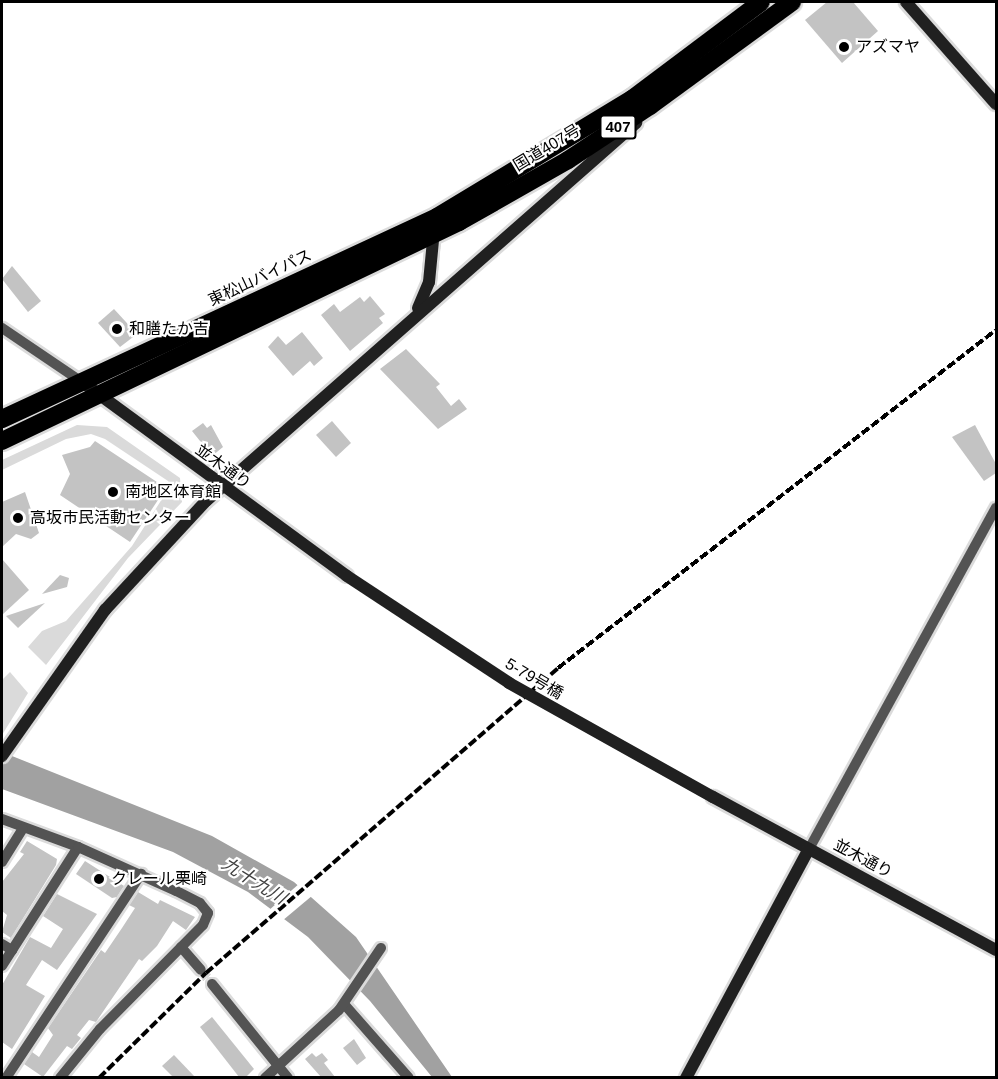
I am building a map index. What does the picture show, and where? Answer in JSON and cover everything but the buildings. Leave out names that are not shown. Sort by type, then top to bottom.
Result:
[{"type":"highway","name":"国道407号","points":[[437,217],[632,99],[761,2]]},
{"type":"highway","name":"国道407号","points":[[433,236],[568,160],[650,106],[792,2]]},
{"type":"highway","name":"東松山バイパス","points":[[2,419],[437,217]]},
{"type":"highway","name":"407","points":[[2,441],[433,236]]},
{"type":"street","points":[[906,2],[996,104]]},
{"type":"street","points":[[4,753],[76,646],[117,595],[222,487],[416,312],[632,128],[650,106]]},
{"type":"street","points":[[416,312],[429,282],[437,217]]},
{"type":"street","points":[[2,328],[82,382]]},
{"type":"street","name":"並木通り","points":[[82,382],[346,576]]},
{"type":"street","points":[[686,1077],[996,508]]},
{"type":"street","name":"5-79号橋","points":[[346,576],[509,683],[713,797]]},
{"type":"street","name":"並木通り","points":[[713,797],[996,950]]},
{"type":"street","points":[[2,819],[23,829],[78,847],[141,874],[207,908],[207,919],[100,1029],[60,1077]]},
{"type":"street","points":[[2,862],[23,829]]},
{"type":"street","points":[[2,966],[78,847]]},
{"type":"street","points":[[6,1077],[141,874]]},
{"type":"street","points":[[2,944],[12,950]]},
{"type":"street","points":[[181,946],[201,970]]},
{"type":"street","points":[[265,1077],[279,1067],[346,1002],[380,950]]},
{"type":"street","points":[[212,984],[288,1077]]},
{"type":"street","points":[[346,1002],[409,1077]]},
{"type":"shaded area","points":[[77,425],[107,427],[180,478],[182,502],[128,558],[46,665],[28,647],[42,631],[66,621],[132,546],[162,499],[168,498],[173,489],[168,481],[105,439],[91,434],[66,439],[2,470],[2,460]]},
{"type":"shaded area","points":[[10,672],[28,693],[2,735],[2,680]]},
{"type":"water","name":"九十九川","points":[[2,752],[212,836],[294,882],[356,937],[452,1077],[432,1077],[370,1001],[308,937],[248,892],[173,852],[2,789]]},
{"type":"pier","points":[[300,883],[313,895],[282,921],[268,911]]},
{"type":"tunnel","points":[[201,970],[212,984]]},
{"type":"railway","points":[[99,1078],[206,973],[558,668],[996,330]]},
{"type":"place","name":"アズマヤ","points":[[844,47]]},
{"type":"place","name":"和膳たか吉","points":[[117,329]]},
{"type":"place","name":"南地区体育館","points":[[113,492]]},
{"type":"place","name":"高坂市民活動センター","points":[[18,518]]},
{"type":"place","name":"クレール栗崎","points":[[99,879]]}]
